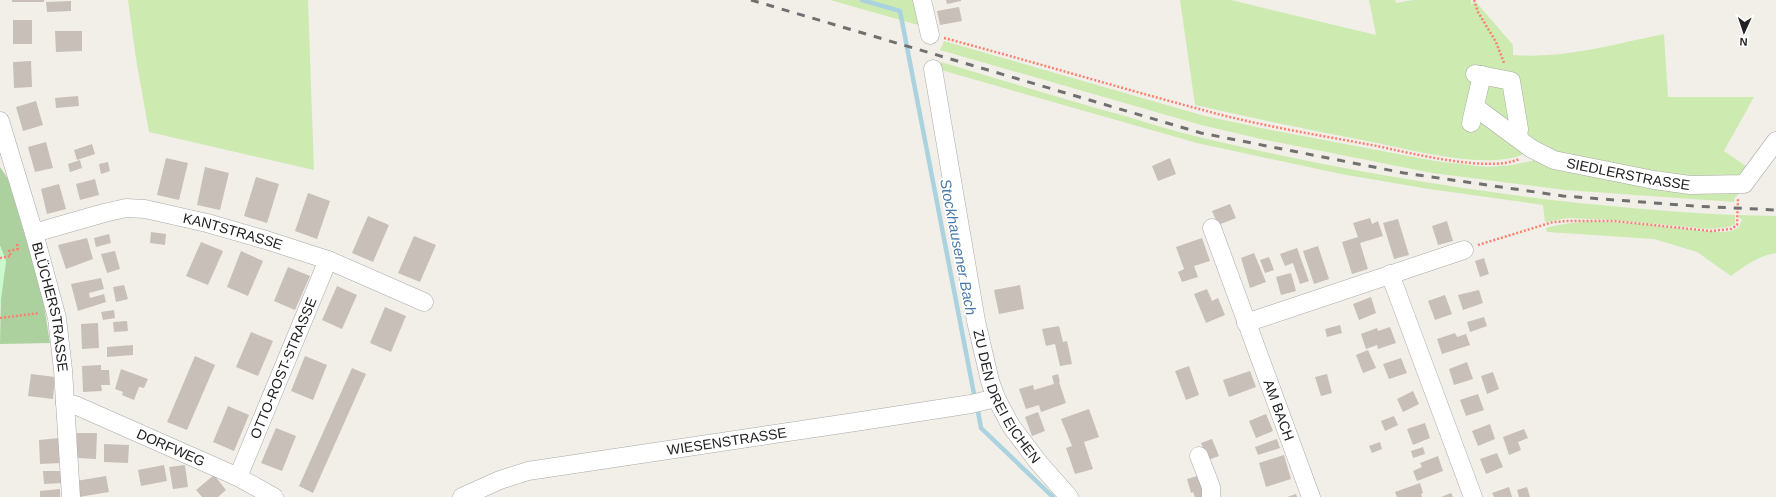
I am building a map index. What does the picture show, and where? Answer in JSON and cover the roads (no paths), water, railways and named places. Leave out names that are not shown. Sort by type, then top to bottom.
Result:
[{"type":"street","points":[[922,0],[930,35]]},
{"type":"street","name":"ZU DEN DREI EICHEN","points":[[933,69],[976,321],[990,381],[984,401],[1011,426],[1038,462],[1069,497]]},
{"type":"street","name":"SIEDLERSTRASSE","points":[[1525,143],[1519,129],[1511,81],[1479,74],[1473,115],[1554,160],[1654,180],[1690,185],[1744,184],[1776,141]]},
{"type":"street","name":"BLÜCHERSTRASSE","points":[[0,121],[34,233],[57,318],[61,346],[71,497]]},
{"type":"street","name":"KANTSTRASSE","points":[[34,233],[112,211],[126,208],[145,209],[207,223],[328,260],[424,302]]},
{"type":"street","name":"AM BACH","points":[[1212,228],[1311,497]]},
{"type":"street","points":[[1246,323],[1464,250]]},
{"type":"street","name":"OTTO-ROST-STRASSE","points":[[238,476],[328,260]]},
{"type":"street","points":[[1390,274],[1473,497]]},
{"type":"street","name":"WIESENSTRASSE","points":[[462,497],[500,480],[528,471],[984,401]]},
{"type":"street","name":"DORFWEG","points":[[65,403],[75,405],[238,476],[274,497]]},
{"type":"street","points":[[1199,456],[1211,487],[1211,497]]},
{"type":"waterway","name":"Stockhausener Bach","points":[[862,0],[900,11],[975,399]]},
{"type":"waterway","name":"Stockhausener Bach","points":[[977,406],[981,428],[1053,497]]},
{"type":"railway","points":[[751,0],[1201,133],[1404,173],[1563,196],[1694,206],[1776,210]]}]
